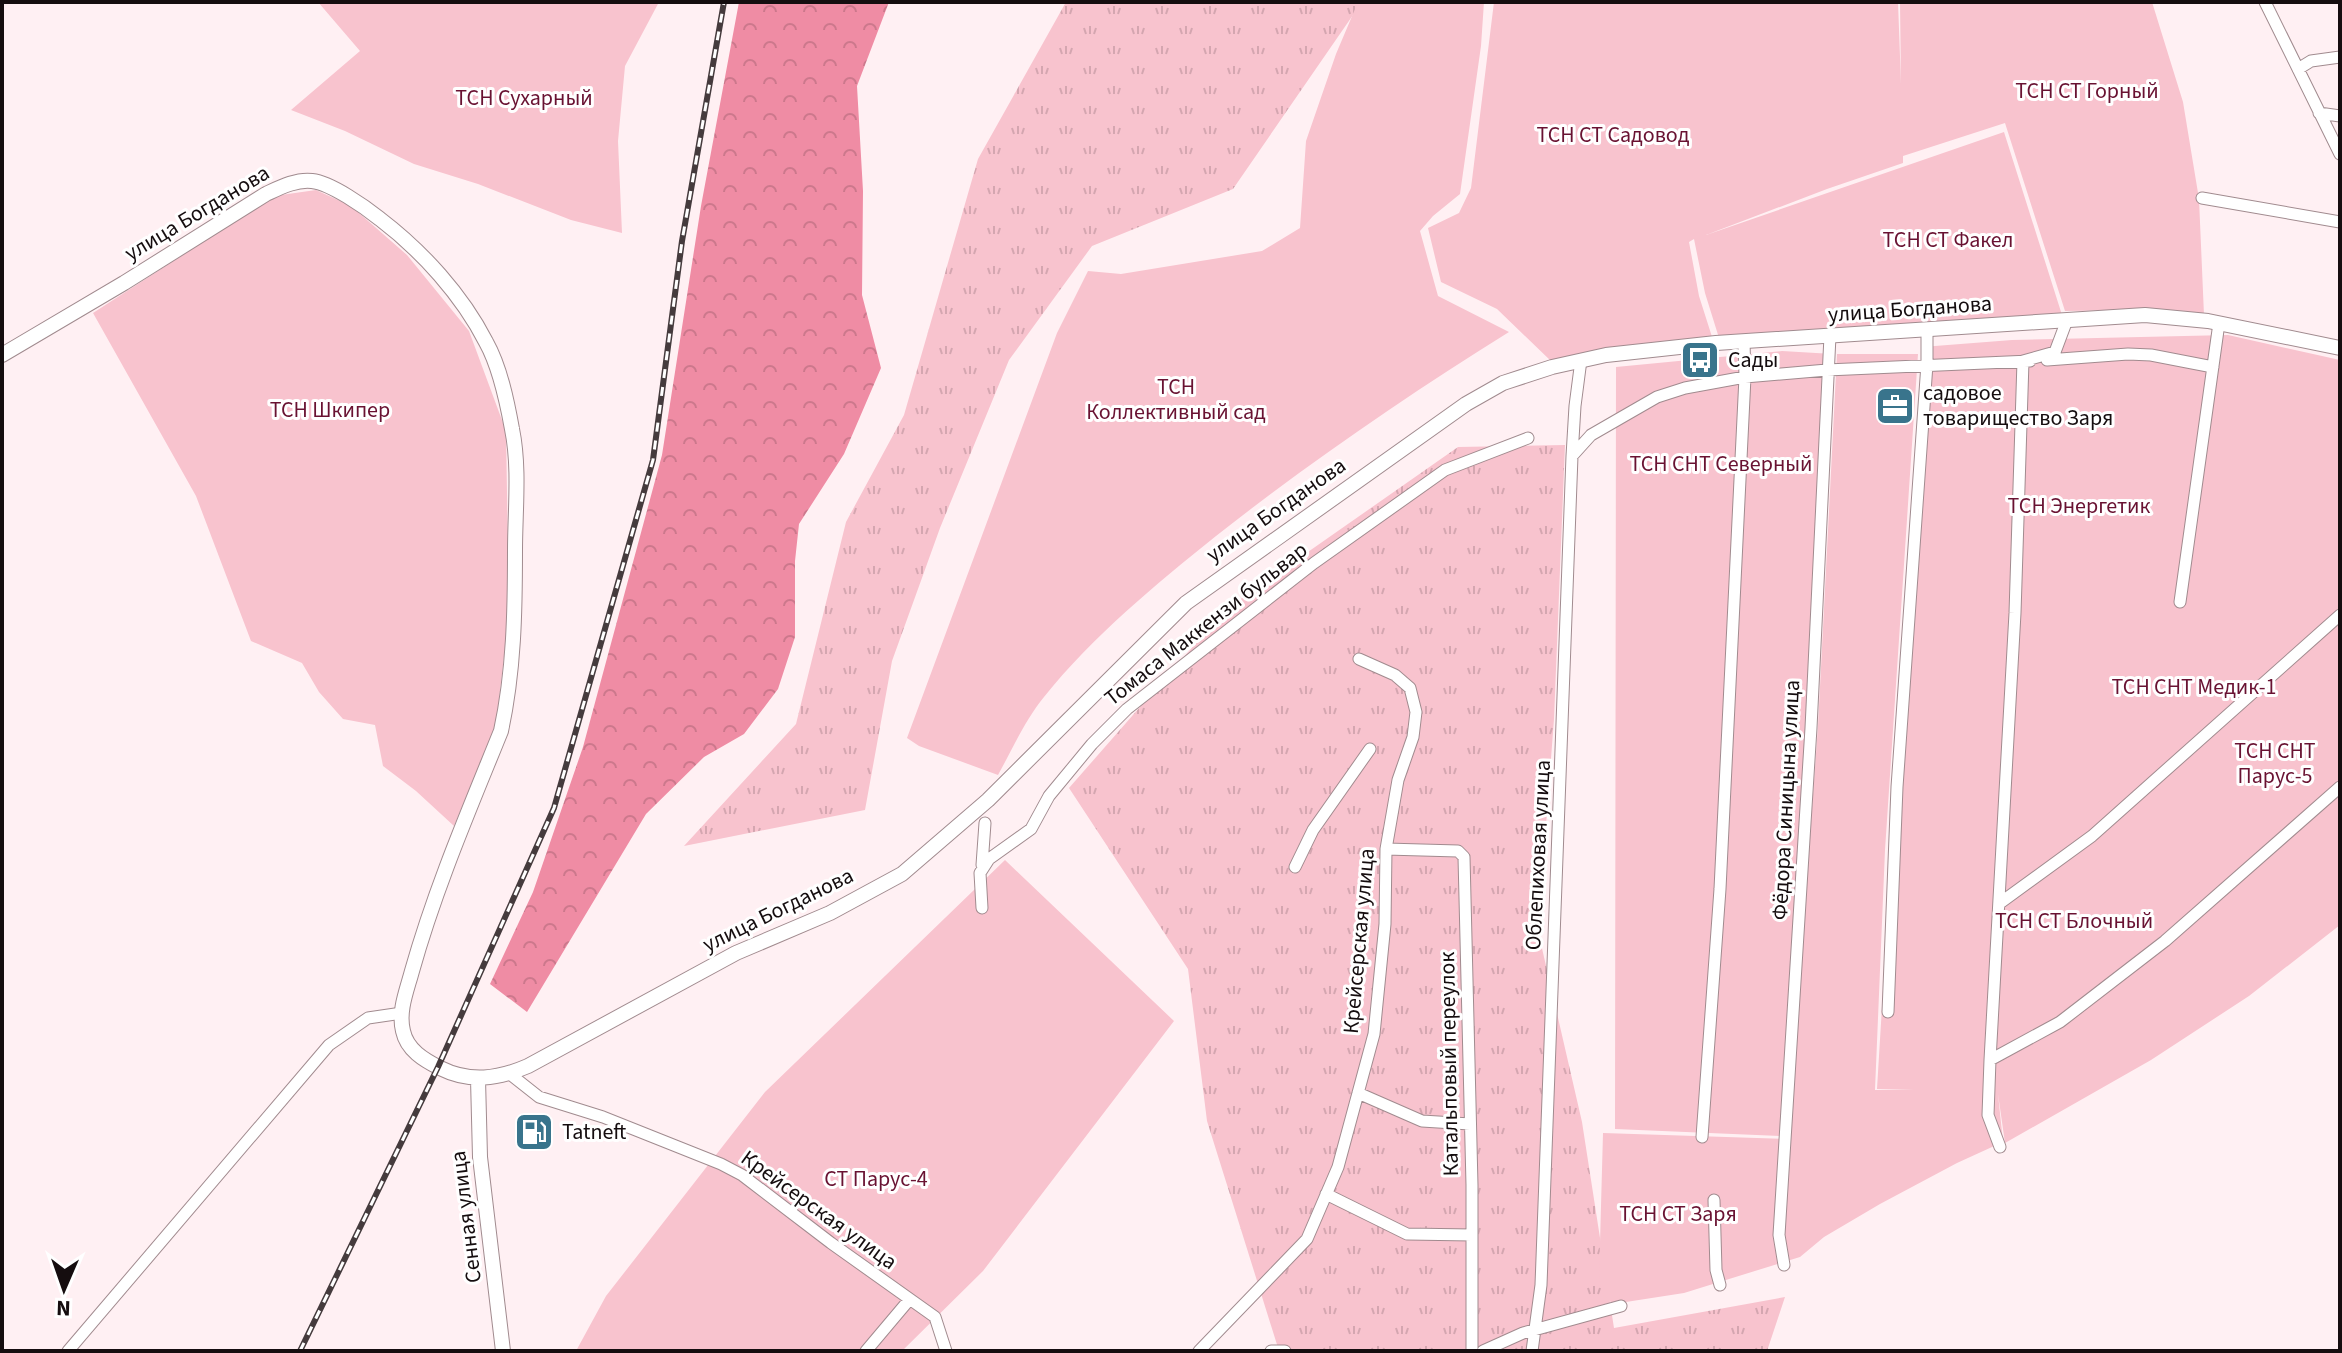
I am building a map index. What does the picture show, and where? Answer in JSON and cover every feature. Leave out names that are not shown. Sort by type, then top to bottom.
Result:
[{"type":"main road","name":"улица Богданова","points":[[2,355],[266,194],[287,184],[312,181],[357,201],[394,229],[448,286],[482,334],[499,377],[513,431],[515,610],[508,695],[501,731],[421,937],[402,1013],[404,1036],[414,1052],[452,1074],[478,1079],[510,1074],[736,953],[830,913],[902,874],[988,800],[1160,625],[1211,583],[1466,404],[1503,383],[1581,360],[1744,342],[2145,315],[2219,323],[2340,348]]},
{"type":"main road","name":"Сенная улица","points":[[478,1079],[480,1157],[503,1351]]},
{"type":"street","points":[[2265,2],[2340,154]]},
{"type":"street","points":[[2298,69],[2311,61],[2340,57]]},
{"type":"street","points":[[2319,113],[2340,116]]},
{"type":"street","points":[[2202,198],[2340,222]]},
{"type":"street","points":[[2023,361],[2055,352],[2067,320]]},
{"type":"street","points":[[2180,602],[2219,323]]},
{"type":"street","points":[[1888,1012],[1897,787],[1927,330]]},
{"type":"street","name":"Фёдора Синицына улица","points":[[1784,1265],[1779,1235],[1811,728],[1830,336]]},
{"type":"street","points":[[1702,1137],[1720,889],[1745,377],[1744,342]]},
{"type":"street","points":[[1572,456],[1591,435],[1657,397],[1685,388],[1745,377],[2128,354],[2151,355],[2213,367]]},
{"type":"street","name":"Облепиховая улица","points":[[1532,1351],[1537,1329],[1543,1249],[1572,456],[1581,360]]},
{"type":"street","points":[[2000,1147],[1988,1115],[2015,613],[2023,361]]},
{"type":"street","name":"Томаса Маккензи бульвар","points":[[980,873],[989,859],[1031,829],[1049,796],[1092,744],[1127,709],[1223,632],[1445,470],[1528,438]]},
{"type":"street","points":[[2000,903],[2092,836],[2340,615]]},
{"type":"street","name":"Крейсерская улица","points":[[1199,1351],[1307,1239],[1338,1167],[1358,1093],[1375,1018],[1385,924],[1386,849],[1398,780],[1413,737],[1416,712],[1410,688],[1395,675],[1359,659]]},
{"type":"street","points":[[1295,867],[1313,830],[1370,749]]},
{"type":"street","points":[[1990,1060],[2060,1022],[2165,941],[2340,787]]},
{"type":"street","points":[[982,908],[980,873],[985,823]]},
{"type":"street","name":"Катальповый переулок","points":[[1386,849],[1458,851],[1464,857],[1472,1351]]},
{"type":"street","points":[[68,1351],[329,1045],[368,1018],[402,1013]]},
{"type":"street","name":"Крейсерская улица","points":[[510,1074],[539,1097],[603,1117],[742,1175],[935,1317],[946,1351]]},
{"type":"street","points":[[1358,1093],[1422,1121],[1470,1124]]},
{"type":"street","points":[[1326,1194],[1407,1234],[1472,1235]]},
{"type":"street","points":[[1714,1200],[1716,1270],[1720,1285]]},
{"type":"street","points":[[866,1351],[909,1300]]},
{"type":"street","points":[[1483,1351],[1537,1329],[1621,1306]]},
{"type":"street","points":[[1271,1351],[1285,1351]]},
{"type":"green space","name":"ТСН Сухарный","points":[[318,2],[659,2],[625,66],[618,141],[622,233],[571,220],[478,184],[414,164],[345,131],[291,110],[360,51]]},
{"type":"green space","points":[[739,2],[889,2],[857,86],[863,191],[862,295],[881,368],[844,454],[799,524],[795,561],[795,637],[778,689],[744,734],[704,757],[646,814],[527,1012],[490,984],[533,892],[583,747],[662,455],[701,206]]},
{"type":"green space","points":[[1066,2],[1362,2],[1233,189],[1092,246],[1009,360],[940,528],[892,661],[865,810],[684,846],[796,724],[846,522],[904,415],[978,159]]},
{"type":"green space","name":"ТСН Коллективный сад","points":[[1358,2],[1484,2],[1481,46],[1460,194],[1420,231],[1438,296],[1509,332],[1323,456],[1216,536],[1148,592],[1083,653],[1044,697],[998,775],[919,746],[907,738],[1057,333],[1088,271],[1121,274],[1262,251],[1300,228],[1306,141]]},
{"type":"green space","points":[[1494,2],[1898,2],[1901,84],[1900,2],[2152,2],[2183,102],[2199,199],[2204,315],[2141,310],[2065,311],[2005,123],[1903,156],[1903,163],[1706,235],[2004,132],[2062,315],[1719,338],[1705,293],[1694,239],[1689,242],[1699,296],[1713,340],[1552,362],[1497,309],[1441,282],[1428,228],[1459,213],[1471,188]]},
{"type":"green space","name":"ТСН Шкипер","points":[[316,190],[351,206],[407,255],[469,331],[506,431],[509,613],[496,726],[454,826],[383,766],[375,725],[343,719],[319,692],[302,663],[251,641],[196,496],[93,313],[274,196]]},
{"type":"green space","points":[[2228,335],[2340,360],[2340,925],[2249,996],[2151,1060],[2005,1143],[1998,1094],[2003,1142],[1880,1204],[1824,1237],[1800,1257],[1684,1293],[1613,1304],[1603,1295],[1599,1279],[1603,1133],[1788,1139],[1818,726],[1837,354],[1918,354],[1885,850],[1875,1090],[1914,1090],[1877,1089],[1922,347],[2012,340]]},
{"type":"green space","name":"ТСН СНТ Северный","points":[[1782,351],[1833,354],[1781,1136],[1615,1129],[1616,367]]},
{"type":"green space","points":[[1565,445],[1554,719],[1538,931],[1582,1122],[1614,1328],[1785,1297],[1767,1351],[1279,1351],[1207,1121],[1188,969],[1069,788],[1225,610],[1458,447]]},
{"type":"green space","name":"СТ Парус-4","points":[[1005,860],[1174,1021],[983,1271],[902,1351],[576,1351],[606,1296],[765,1092]]},
{"type":"railway","points":[[300,1351],[438,1067],[554,808],[653,460],[682,241],[724,2]]},
{"type":"place","name":"Сады","points":[[1700,360]]},
{"type":"place","name":"садовое товарищество Заря","points":[[1895,406]]},
{"type":"place","name":"Tatneft","points":[[534,1132]]},
{"type":"park label","name":"ТСН СТ Горный","points":[[2087,91]]},
{"type":"park label","name":"ТСН СТ Садовод","points":[[1613,135]]},
{"type":"park label","name":"ТСН СТ Факел","points":[[1948,240]]},
{"type":"park label","name":"ТСН Энергетик","points":[[2079,506]]},
{"type":"park label","name":"ТСН СНТ Медик-1","points":[[2194,687]]},
{"type":"park label","name":"ТСН СНТ Парус-5","points":[[2275,764]]},
{"type":"park label","name":"ТСН СТ Блочный","points":[[2074,921]]},
{"type":"park label","name":"ТСН СТ Заря","points":[[1678,1214]]}]
